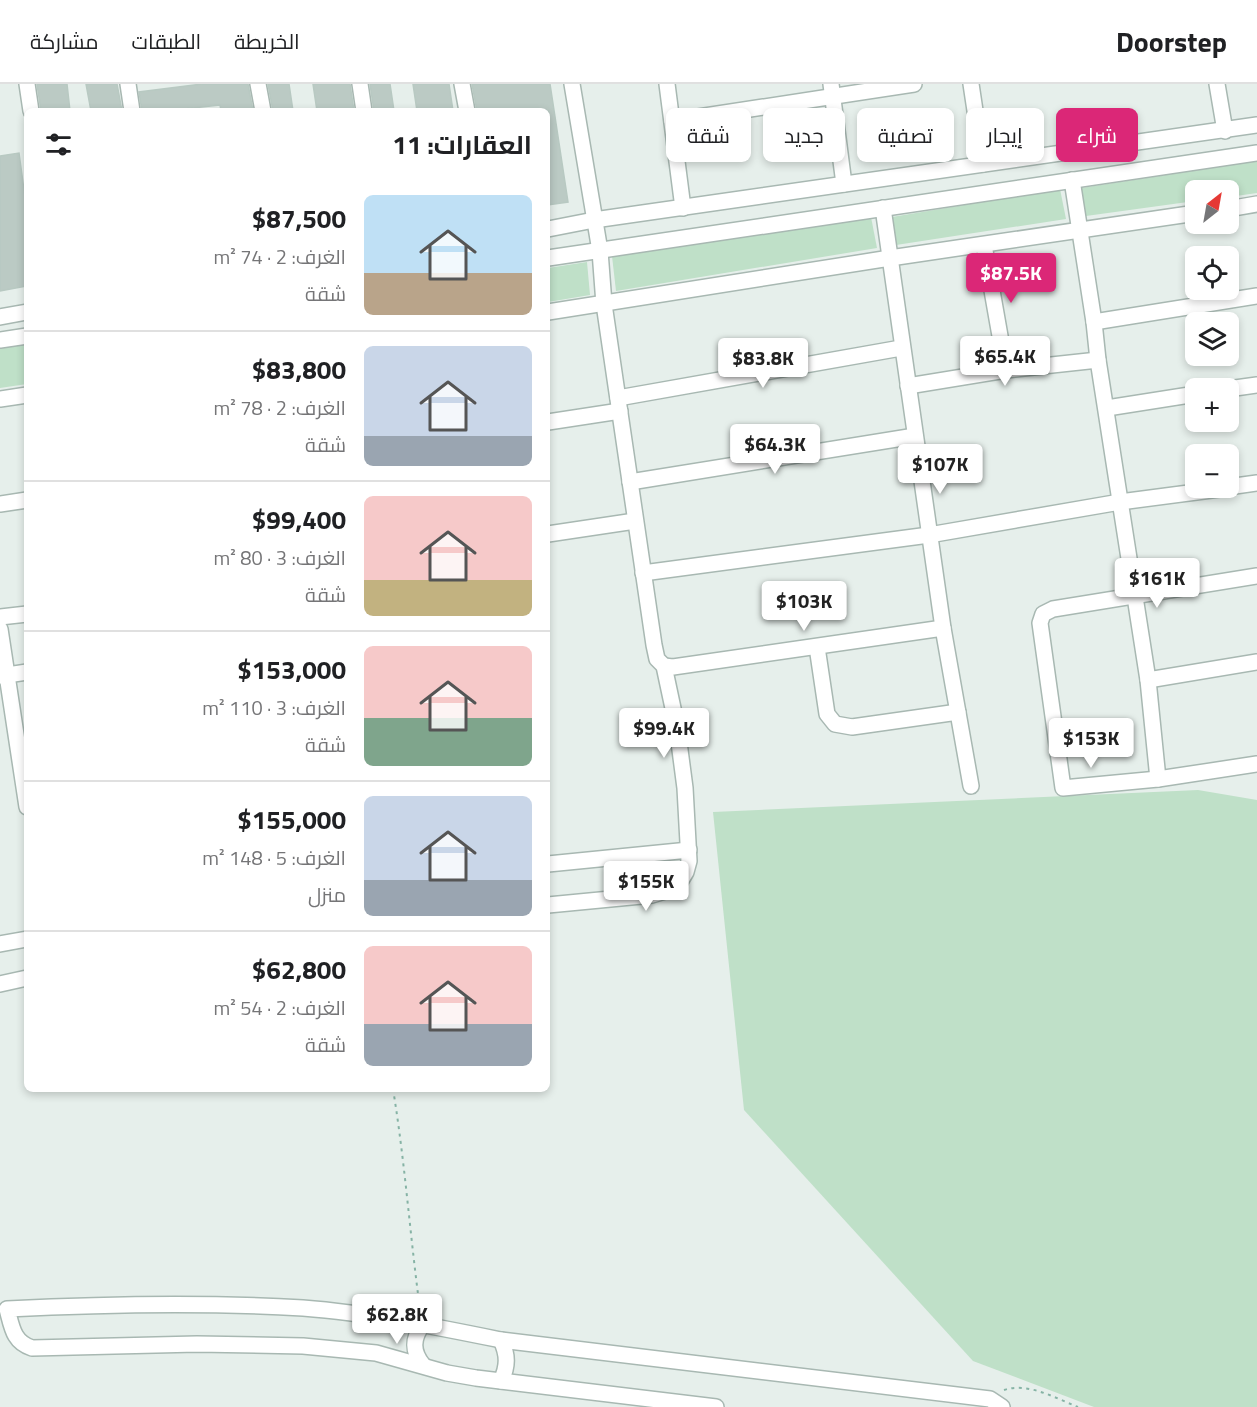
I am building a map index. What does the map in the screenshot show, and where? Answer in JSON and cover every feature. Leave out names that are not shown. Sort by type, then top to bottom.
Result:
[{"type":"street","points":[[27,84],[31,108]]},
{"type":"street","points":[[128,84],[132,108]]},
{"type":"street","points":[[258,84],[262,108]]},
{"type":"street","points":[[360,84],[364,108]]},
{"type":"street","points":[[462,84],[466,108]]},
{"type":"street","points":[[550,906],[652,895],[672,890],[686,872],[689,861],[684,778],[677,727],[664,666],[657,659],[654,645],[604,304],[600,250],[572,84]]},
{"type":"street","points":[[667,84],[670,108]]},
{"type":"street","points":[[739,108],[832,90],[914,84]]},
{"type":"street","points":[[971,84],[983,164]]},
{"type":"street","points":[[1217,84],[1225,131]]},
{"type":"street","points":[[832,90],[844,184]]},
{"type":"street","points":[[550,229],[594,220],[1257,125]]},
{"type":"street","points":[[550,258],[1257,153]]},
{"type":"street","points":[[677,162],[683,208]]},
{"type":"street","points":[[1072,180],[1119,502],[1148,680],[1158,779]]},
{"type":"street","points":[[1239,206],[1257,204]]},
{"type":"street","points":[[883,208],[943,628],[971,786]]},
{"type":"street","points":[[550,312],[1185,215]]},
{"type":"street","points":[[984,244],[1006,370]]},
{"type":"street","points":[[1094,322],[1257,296]]},
{"type":"street","points":[[0,317],[24,313]]},
{"type":"street","points":[[0,340],[24,336]]},
{"type":"street","points":[[550,421],[619,404],[902,348]]},
{"type":"street","points":[[908,386],[1006,370],[1098,360]]},
{"type":"street","points":[[1239,387],[1257,385]]},
{"type":"street","points":[[0,399],[24,395]]},
{"type":"street","points":[[1107,408],[1185,396]]},
{"type":"street","points":[[630,482],[915,436]]},
{"type":"street","points":[[1239,485],[1257,483]]},
{"type":"street","points":[[643,573],[929,535],[1185,493]]},
{"type":"street","points":[[0,504],[24,500]]},
{"type":"street","points":[[550,534],[635,521]]},
{"type":"street","points":[[1257,576],[1053,609],[1044,614],[1040,623],[1063,788],[1158,779],[1257,764]]},
{"type":"street","points":[[0,617],[24,614]]},
{"type":"street","points":[[664,666],[673,667],[943,628]]},
{"type":"street","points":[[0,629],[3,675],[24,790]]},
{"type":"street","points":[[817,647],[827,714],[835,724],[852,727],[958,712]]},
{"type":"street","points":[[1148,680],[1257,662]]},
{"type":"street","points":[[3,675],[24,672]]},
{"type":"street","points":[[550,864],[689,850]]},
{"type":"street","points":[[0,944],[24,940]]},
{"type":"street","points":[[0,984],[24,979]]},
{"type":"street","points":[[716,1407],[501,1381],[447,1373],[376,1353],[303,1346],[197,1344],[32,1348],[21,1344],[14,1335],[3,1309],[92,1304],[198,1304],[305,1308],[423,1324],[501,1340],[996,1403]]},
{"type":"street","points":[[423,1324],[416,1334],[414,1345],[416,1356],[423,1365]]},
{"type":"street","points":[[501,1340],[508,1360],[501,1381]]},
{"type":"path","points":[[393,1092],[423,1324]]},
{"type":"path","points":[[996,1403],[1005,1389],[1022,1387],[1078,1407]]},
{"type":"green space","points":[[1257,161],[1257,193],[1239,196],[1239,180],[1185,180],[1185,202],[1086,216],[1081,188]]},
{"type":"green space","points":[[1060,189],[1066,219],[896,245],[892,217]]},
{"type":"green space","points":[[871,217],[877,248],[616,291],[612,256]]},
{"type":"green space","points":[[587,262],[590,295],[550,302],[550,268]]},
{"type":"green space","points":[[24,342],[24,384],[0,388],[0,346]]},
{"type":"green space","points":[[1198,790],[1257,800],[1257,1407],[1094,1407],[973,1361],[744,1110],[713,812]]},
{"type":"building","points":[[37,84],[67,84],[70,108],[41,108]]},
{"type":"building","points":[[86,84],[117,84],[121,108],[90,108]]},
{"type":"building","points":[[202,84],[248,84],[252,108],[220,108],[220,105],[192,108],[142,108],[139,92]]},
{"type":"building","points":[[268,84],[289,84],[293,108],[272,108]]},
{"type":"building","points":[[313,84],[350,84],[354,108],[317,108]]},
{"type":"building","points":[[370,84],[390,84],[394,108],[374,108]]},
{"type":"building","points":[[413,84],[449,84],[453,108],[417,108]]},
{"type":"building","points":[[472,84],[550,84],[568,202],[550,205],[550,108],[476,108]]},
{"type":"building","points":[[19,153],[24,190],[24,287],[0,291],[0,156]]}]
